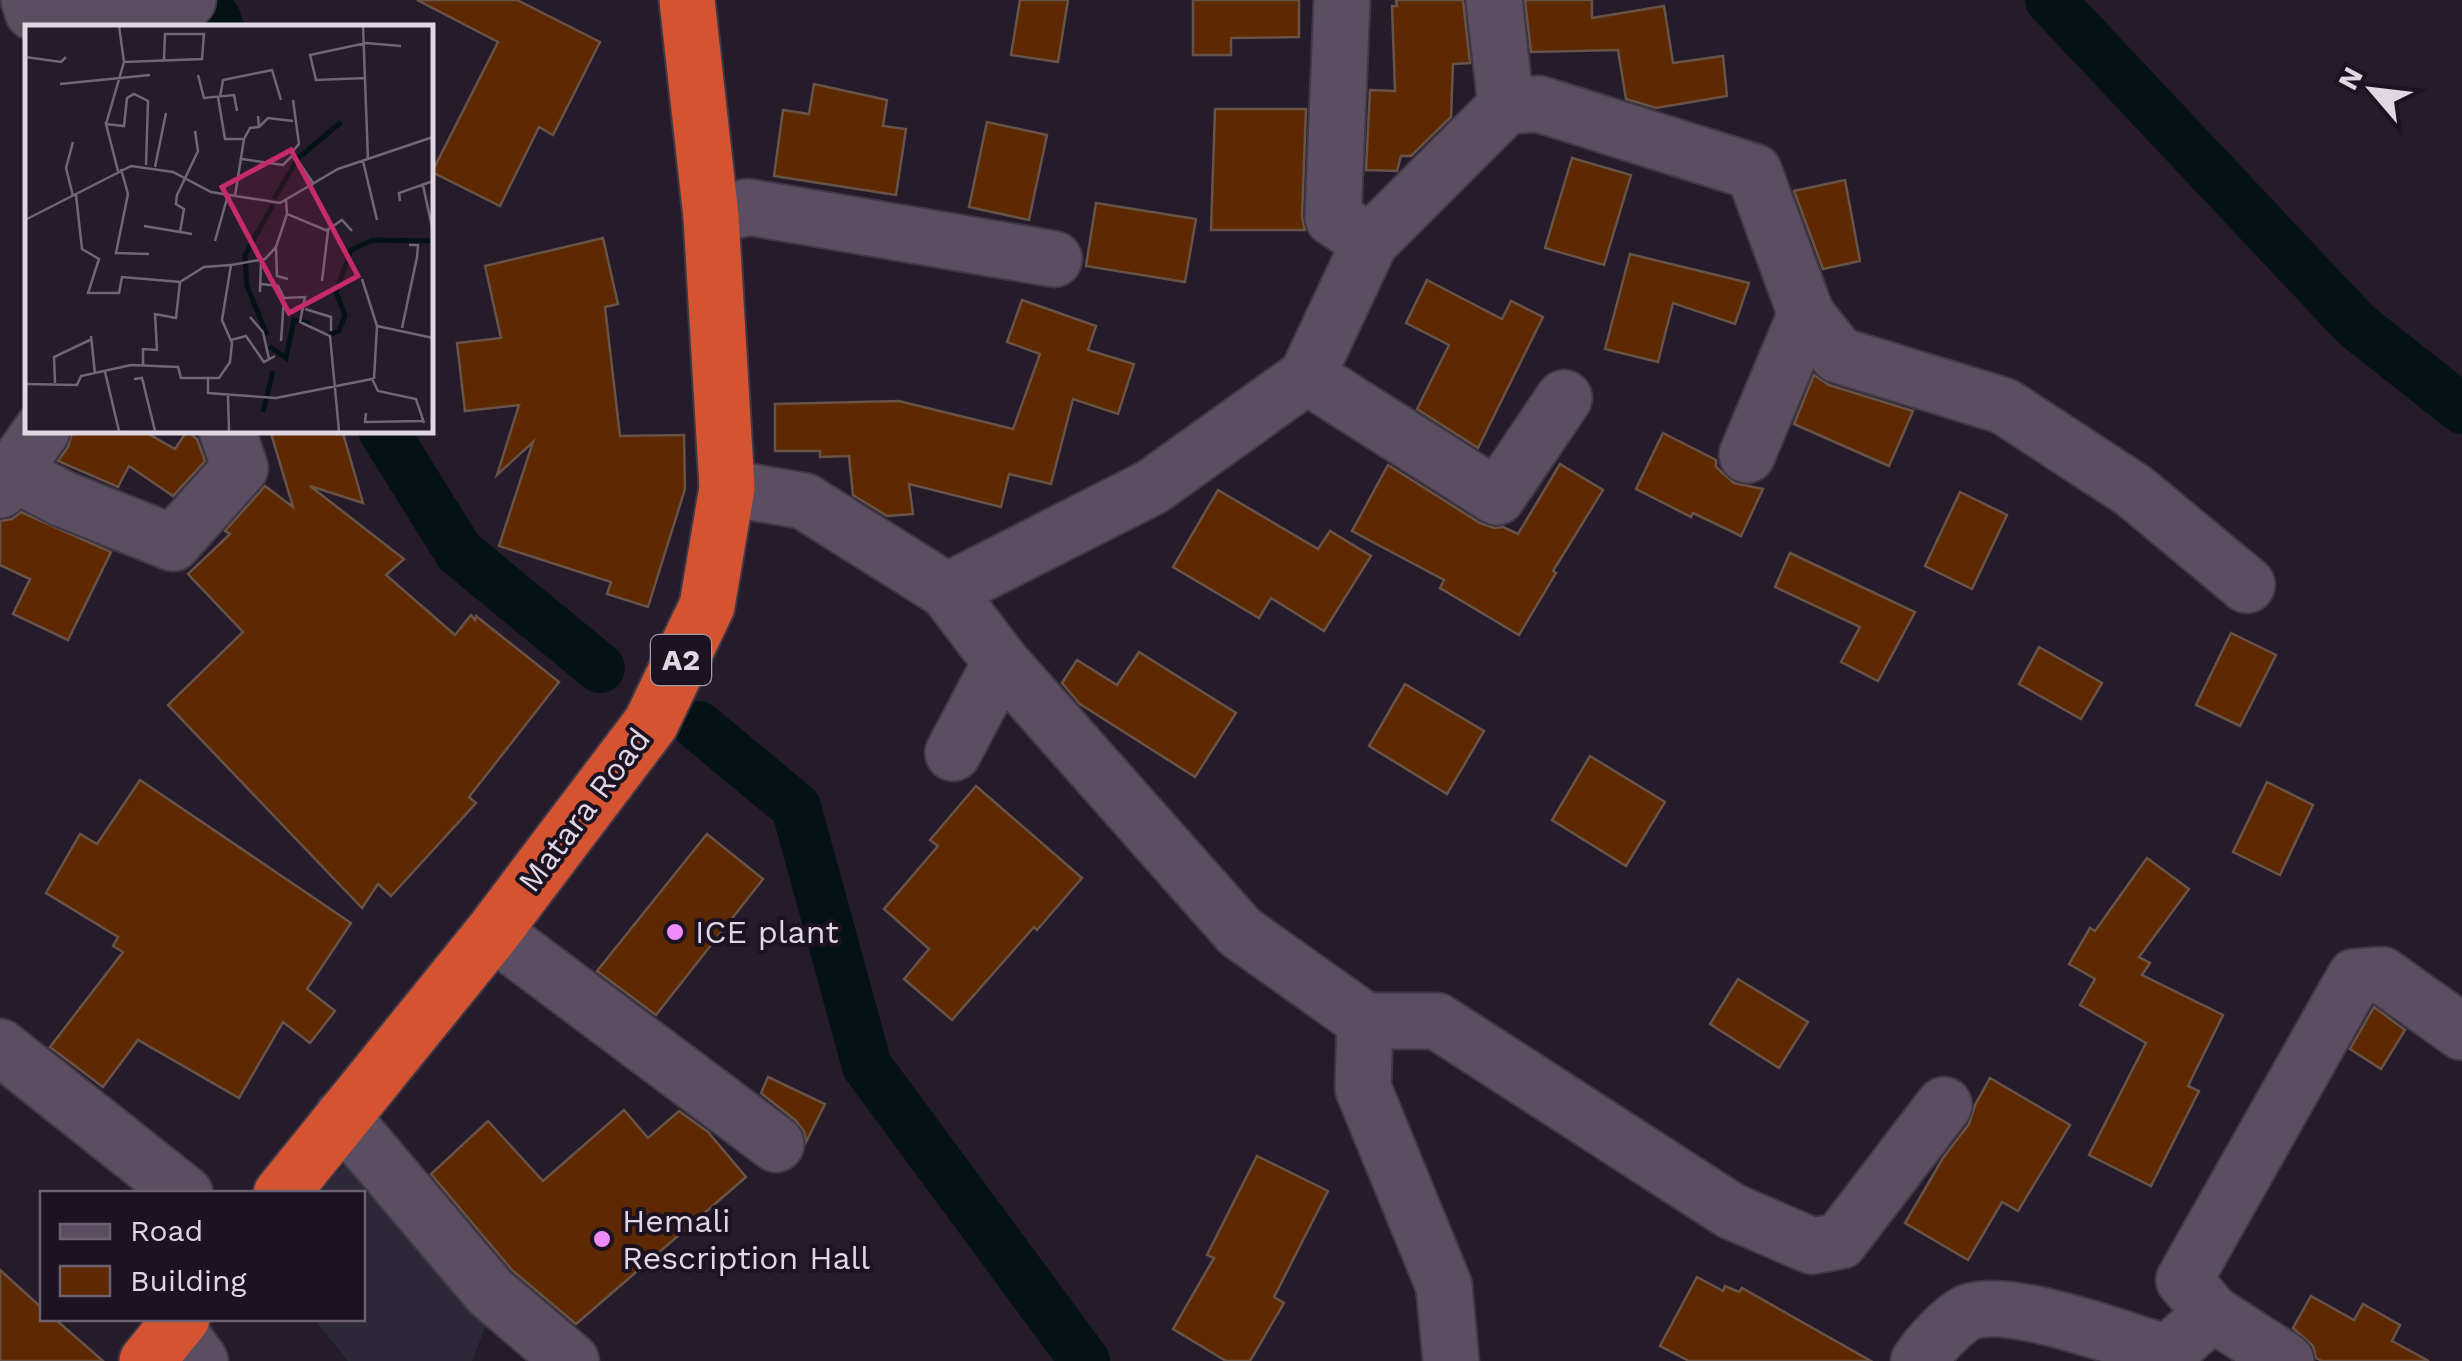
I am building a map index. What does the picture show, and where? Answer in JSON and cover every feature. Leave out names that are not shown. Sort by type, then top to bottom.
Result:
[{"type":"highway","name":"Matara Road","points":[[283,1191],[493,932],[651,723],[707,606],[727,488],[711,217],[687,0]]},
{"type":"street","points":[[64,13],[188,0]]},
{"type":"street","points":[[1342,0],[1334,218],[1370,242]]},
{"type":"street","points":[[1494,0],[1506,106]]},
{"type":"street","points":[[946,591],[1152,487],[1308,376],[1370,242],[1506,106],[1539,104],[1754,172],[1806,314],[1838,356],[2004,406],[2134,491],[2247,585]]},
{"type":"street","points":[[711,217],[748,208],[1054,259]]},
{"type":"street","points":[[1747,455],[1806,314]]},
{"type":"street","points":[[1308,376],[1497,498],[1564,398]]},
{"type":"street","points":[[18,464],[64,499],[174,543],[240,468],[228,432]]},
{"type":"street","points":[[727,488],[804,501],[946,591],[1001,662],[1240,932],[1365,1021],[1437,1021],[1731,1211],[1812,1246],[1840,1241],[1944,1105]]},
{"type":"street","points":[[952,753],[1001,662]]},
{"type":"street","points":[[493,932],[776,1144]]},
{"type":"street","points":[[2286,1361],[2212,1313],[2184,1280],[2355,976],[2382,974],[2462,1032]]},
{"type":"street","points":[[1365,1021],[1362,1088],[1444,1286],[1451,1361]]},
{"type":"street","points":[[0,1047],[181,1191]]},
{"type":"street","points":[[342,1117],[490,1292],[570,1361]]},
{"type":"street","points":[[1919,1361],[1928,1347],[1968,1312],[2017,1310],[2168,1353],[2212,1313]]},
{"type":"shaded area","points":[[357,1155],[491,1312],[472,1361],[348,1361],[316,1321],[365,1321],[365,1191],[316,1191]]},
{"type":"building","points":[[417,0],[517,0],[600,42],[553,135],[539,127],[500,206],[432,172],[498,42]]},
{"type":"building","points":[[1020,0],[1068,0],[1058,62],[1011,55]]},
{"type":"building","points":[[1193,0],[1299,0],[1299,37],[1231,38],[1231,55],[1193,55]]},
{"type":"building","points":[[1396,0],[1463,0],[1470,63],[1453,64],[1451,117],[1411,156],[1401,156],[1397,171],[1366,170],[1370,90],[1395,91],[1392,6],[1397,6]]},
{"type":"building","points":[[1525,0],[1592,0],[1592,18],[1664,6],[1673,63],[1723,56],[1727,96],[1656,108],[1626,99],[1618,50],[1531,52]]},
{"type":"building","points":[[814,84],[887,100],[883,126],[906,129],[896,195],[774,176],[783,110],[809,114]]},
{"type":"building","points":[[1215,109],[1306,109],[1302,217],[1305,230],[1211,230]]},
{"type":"building","points":[[987,122],[1047,135],[1029,220],[969,207]]},
{"type":"building","points":[[1572,158],[1631,175],[1604,265],[1545,248]]},
{"type":"building","points":[[1845,180],[1860,261],[1823,269],[1794,191]]},
{"type":"building","points":[[1096,203],[1196,219],[1185,282],[1086,266]]},
{"type":"building","points":[[603,238],[618,304],[605,307],[620,436],[684,435],[685,489],[648,607],[607,594],[611,582],[499,546],[533,442],[497,475],[519,405],[465,411],[457,343],[501,338],[485,266]]},
{"type":"building","points":[[1630,254],[1749,283],[1735,324],[1673,303],[1658,362],[1605,349]]},
{"type":"building","points":[[1427,280],[1502,319],[1511,301],[1543,317],[1478,448],[1417,409],[1449,345],[1406,323]]},
{"type":"building","points":[[1022,300],[1096,326],[1088,350],[1134,364],[1118,414],[1073,399],[1051,484],[1009,474],[1001,507],[909,484],[913,514],[887,516],[853,495],[849,456],[820,457],[820,451],[775,451],[775,404],[899,401],[1013,429],[1040,354],[1007,342]]},
{"type":"building","points":[[1814,375],[1829,385],[1913,411],[1889,466],[1794,424]]},
{"type":"building","points":[[72,432],[148,432],[175,449],[188,432],[197,439],[205,461],[173,496],[129,466],[118,487],[58,461]]},
{"type":"building","points":[[271,432],[343,432],[363,503],[310,486],[404,559],[386,575],[455,635],[471,615],[475,620],[476,616],[559,682],[469,797],[476,803],[391,896],[378,884],[362,908],[168,705],[243,632],[188,574],[230,534],[225,531],[265,486],[293,507]]},
{"type":"building","points":[[1663,433],[1716,460],[1716,467],[1734,483],[1763,489],[1741,536],[1693,513],[1691,517],[1636,489]]},
{"type":"building","points":[[1560,464],[1603,490],[1519,635],[1440,588],[1444,580],[1352,531],[1388,465],[1480,523],[1518,534]]},
{"type":"building","points":[[1218,490],[1318,549],[1330,531],[1371,556],[1324,631],[1271,598],[1259,618],[1173,567]]},
{"type":"building","points":[[1960,492],[2007,515],[1972,589],[1925,566]]},
{"type":"building","points":[[21,512],[111,552],[68,640],[13,614],[30,579],[0,565],[0,521]]},
{"type":"building","points":[[1790,553],[1915,612],[1878,681],[1841,662],[1860,627],[1775,587]]},
{"type":"building","points":[[2231,633],[2276,655],[2240,726],[2196,705]]},
{"type":"building","points":[[2039,647],[2102,683],[2081,719],[2019,684]]},
{"type":"building","points":[[1139,652],[1236,713],[1195,777],[1080,704],[1062,683],[1077,660],[1117,685]]},
{"type":"building","points":[[1405,684],[1484,731],[1447,794],[1369,746]]},
{"type":"building","points":[[1590,756],[1665,802],[1626,866],[1552,820]]},
{"type":"building","points":[[140,780],[351,923],[307,989],[335,1011],[310,1043],[283,1022],[239,1098],[138,1040],[103,1087],[50,1047],[123,952],[113,946],[118,937],[46,893],[80,834],[97,844]]},
{"type":"building","points":[[2267,782],[2313,805],[2280,875],[2233,852]]},
{"type":"building","points":[[976,786],[1082,878],[952,1020],[904,979],[929,949],[884,909],[938,846],[930,840]]},
{"type":"building","name":"ICE plant","points":[[707,834],[763,879],[656,1015],[597,971]]},
{"type":"building","points":[[2147,858],[2189,889],[2139,957],[2150,963],[2142,975],[2223,1015],[2188,1086],[2199,1091],[2151,1186],[2089,1155],[2146,1043],[2080,1005],[2095,979],[2069,964],[2090,928],[2095,931]]},
{"type":"building","points":[[1738,979],[1808,1022],[1779,1068],[1710,1024]]},
{"type":"building","points":[[2374,1007],[2405,1030],[2381,1069],[2350,1049]]},
{"type":"building","points":[[768,1077],[825,1104],[806,1142],[804,1131],[795,1120],[761,1093]]},
{"type":"building","points":[[1990,1078],[2070,1125],[2018,1211],[2002,1202],[1968,1260],[1905,1223],[1943,1158],[1969,1124]]},
{"type":"building","name":"Hemali Rescription Hall","points":[[624,1110],[648,1138],[679,1111],[708,1132],[746,1177],[576,1324],[512,1270],[431,1174],[488,1121],[543,1181]]},
{"type":"building","points":[[1257,1156],[1328,1191],[1274,1297],[1284,1303],[1250,1361],[1226,1361],[1173,1329],[1214,1258],[1207,1255]]},
{"type":"building","points":[[0,1270],[40,1306],[40,1321],[57,1321],[103,1361],[0,1361]]},
{"type":"building","points":[[1697,1277],[1723,1291],[1725,1286],[1739,1292],[1742,1288],[1871,1361],[1689,1361],[1660,1346]]},
{"type":"building","points":[[2311,1296],[2354,1320],[2363,1304],[2400,1325],[2392,1341],[2429,1361],[2316,1358],[2313,1346],[2293,1328]]},
{"type":"waterway","points":[[2050,0],[2356,325],[2462,409]]},
{"type":"waterway","points":[[216,19],[218,25]]},
{"type":"waterway","points":[[384,432],[459,552],[600,668]]},
{"type":"waterway","points":[[698,726],[796,807],[867,1066],[1085,1361]]},
{"type":"place","name":"ICE plant","points":[[675,932]]},
{"type":"place","name":"Hemali Rescription Hall","points":[[602,1239]]}]
